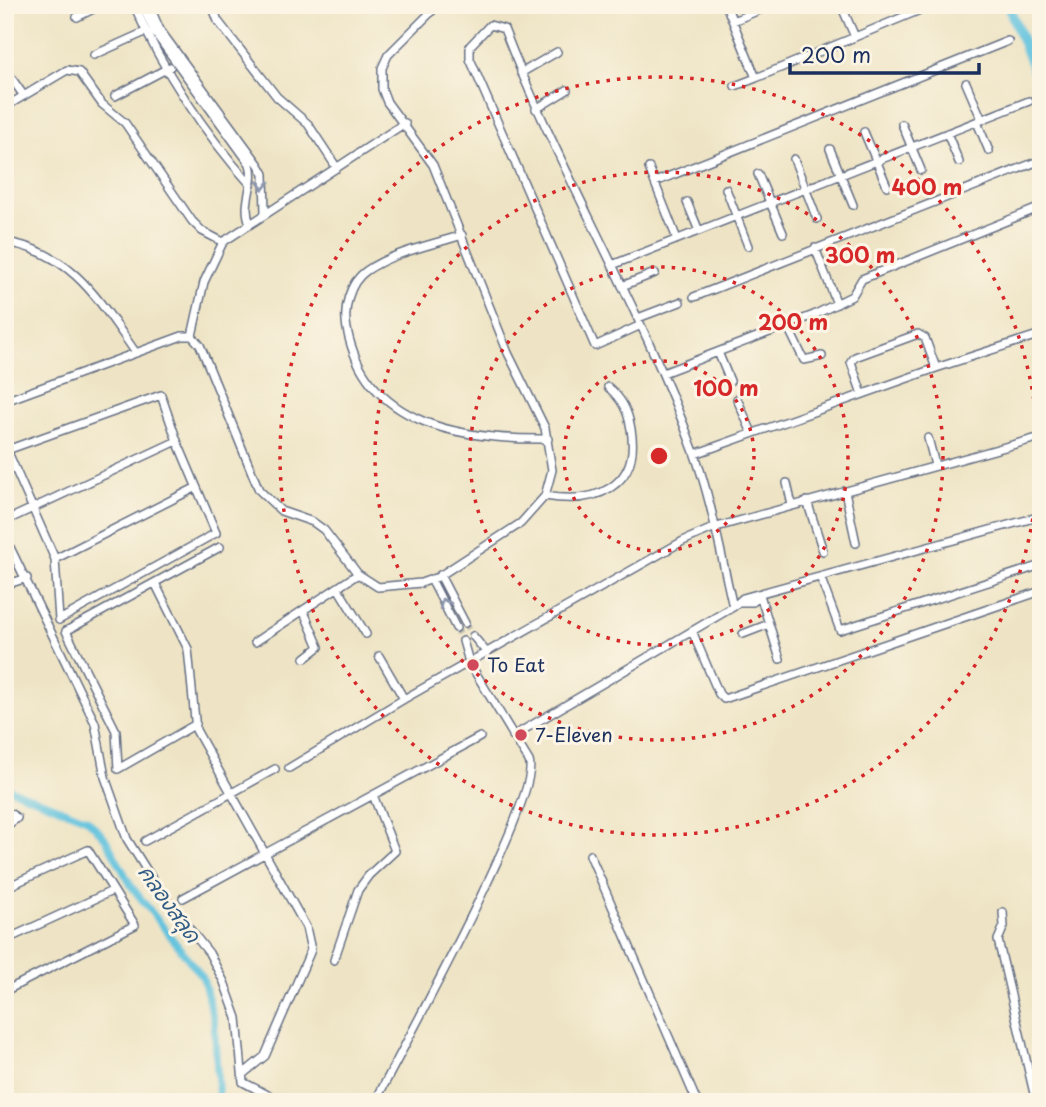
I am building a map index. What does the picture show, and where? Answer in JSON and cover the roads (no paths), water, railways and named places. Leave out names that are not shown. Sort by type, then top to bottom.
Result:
[{"type":"street","points":[[77,18],[101,5]]},
{"type":"street","points":[[134,5],[145,32],[202,123],[222,153],[251,185]]},
{"type":"street","points":[[142,5],[155,33],[259,165],[264,174],[262,199],[265,213]]},
{"type":"street","points":[[149,5],[160,30],[180,62],[250,164],[251,185],[246,210],[250,223]]},
{"type":"street","points":[[212,5],[226,32],[277,97],[308,124],[337,168]]},
{"type":"street","points":[[192,336],[200,345],[259,490],[281,511],[313,522],[324,530],[358,574],[378,587],[390,588],[440,575],[521,523],[545,496],[552,470],[548,439],[540,416],[508,353],[433,165],[405,123],[387,102],[382,89],[382,68],[388,55],[438,5]]},
{"type":"street","points":[[726,5],[756,78]]},
{"type":"street","points":[[733,21],[771,5]]},
{"type":"street","points":[[841,5],[855,37]]},
{"type":"street","points":[[735,86],[932,5]]},
{"type":"street","points":[[680,302],[639,322],[596,346],[470,59],[468,49],[487,27],[498,25],[504,29],[536,109],[612,265],[622,286],[639,322],[663,373],[695,454],[713,527],[737,605]]},
{"type":"street","points":[[93,55],[145,32]]},
{"type":"street","points":[[655,182],[1007,41]]},
{"type":"street","points":[[521,73],[557,52]]},
{"type":"street","points":[[115,96],[180,62]]},
{"type":"street","points":[[5,69],[24,96]]},
{"type":"street","points":[[5,107],[67,70],[79,72],[102,104],[125,123],[192,221],[202,231],[223,242]]},
{"type":"street","points":[[966,83],[989,151]]},
{"type":"street","points":[[536,109],[567,90]]},
{"type":"street","points":[[612,265],[1029,101]]},
{"type":"street","points":[[202,123],[215,116]]},
{"type":"street","points":[[192,336],[204,282],[223,242],[405,123]]},
{"type":"street","points":[[902,124],[922,170]]},
{"type":"street","points":[[864,132],[887,186]]},
{"type":"street","points":[[947,134],[958,162]]},
{"type":"street","points":[[830,149],[853,205]]},
{"type":"street","points":[[794,159],[817,219]]},
{"type":"street","points":[[694,297],[1041,160]]},
{"type":"street","points":[[649,168],[677,239]]},
{"type":"street","points":[[758,174],[783,233]]},
{"type":"street","points":[[726,189],[748,246]]},
{"type":"street","points":[[687,202],[699,231]]},
{"type":"street","points":[[663,373],[837,304],[855,294],[866,277],[1041,207]]},
{"type":"street","points":[[462,235],[386,261],[360,276],[346,307],[351,351],[381,393],[410,416],[461,435],[491,439],[548,439]]},
{"type":"street","points":[[5,242],[44,253],[75,271],[136,353]]},
{"type":"street","points":[[815,248],[837,304]]},
{"type":"street","points":[[622,286],[655,272]]},
{"type":"street","points":[[787,325],[804,360],[822,356]]},
{"type":"street","points":[[695,454],[936,368],[1041,334]]},
{"type":"street","points":[[862,394],[852,359],[880,348],[922,335],[936,368]]},
{"type":"street","points":[[5,401],[136,353],[192,336]]},
{"type":"street","points":[[718,352],[730,381]]},
{"type":"street","points":[[545,496],[582,499],[611,486],[627,472],[634,449],[630,423],[620,397],[608,387]]},
{"type":"street","points":[[161,395],[177,441],[216,533],[59,620],[55,559],[7,450],[161,395]]},
{"type":"street","points":[[737,399],[752,433]]},
{"type":"street","points":[[289,768],[469,662],[683,541],[713,527],[1041,437]]},
{"type":"street","points":[[928,438],[935,465]]},
{"type":"street","points":[[5,521],[177,441]]},
{"type":"street","points":[[787,483],[792,505]]},
{"type":"street","points":[[55,559],[195,488]]},
{"type":"street","points":[[845,491],[856,543]]},
{"type":"street","points":[[807,501],[823,551]]},
{"type":"street","points":[[513,736],[751,595],[760,596],[1041,516]]},
{"type":"street","points":[[5,537],[27,578],[94,723],[105,777],[127,839],[161,894],[209,953],[224,982],[237,1018],[243,1082],[281,1102]]},
{"type":"street","points":[[196,724],[118,769],[116,731],[66,631],[220,547]]},
{"type":"street","points":[[821,579],[840,630],[1041,565]]},
{"type":"street","points":[[255,642],[339,590],[358,574]]},
{"type":"street","points":[[440,575],[465,623]]},
{"type":"street","points":[[5,585],[27,578]]},
{"type":"street","points":[[431,579],[456,628]]},
{"type":"street","points":[[155,583],[188,649],[196,724],[306,927],[311,950],[265,1056],[243,1074]]},
{"type":"street","points":[[339,590],[366,634]]},
{"type":"street","points":[[692,631],[719,694],[724,699],[1041,590]]},
{"type":"street","points":[[760,596],[780,659]]},
{"type":"street","points":[[303,612],[319,647],[304,658]]},
{"type":"street","points":[[743,634],[769,624]]},
{"type":"street","points":[[473,636],[487,653]]},
{"type":"street","points":[[375,1102],[514,825],[531,766],[469,662],[463,640]]},
{"type":"street","points":[[379,656],[404,699]]},
{"type":"street","points":[[183,898],[480,737]]},
{"type":"street","points":[[145,841],[275,769]]},
{"type":"street","points":[[334,960],[358,890],[369,875],[395,851],[373,795]]},
{"type":"street","points":[[5,810],[17,818],[5,827]]},
{"type":"street","points":[[5,888],[88,850],[112,891],[135,922],[134,929],[5,991]]},
{"type":"street","points":[[590,855],[697,1102]]},
{"type":"street","points":[[5,940],[112,891]]},
{"type":"street","points":[[1003,912],[1004,926],[998,940],[1036,1102]]},
{"type":"waterway","points":[[1008,5],[1041,88]]},
{"type":"waterway","name":"คลองสลุด","points":[[5,787],[87,819],[105,838],[132,887],[203,978],[214,1021],[219,1102]]},
{"type":"tunnel","points":[[465,623],[473,636]]},
{"type":"tunnel","points":[[456,628],[463,641]]},
{"type":"place","name":"To Eat","points":[[473,665]]},
{"type":"place","name":"7-Eleven","points":[[521,735]]}]
